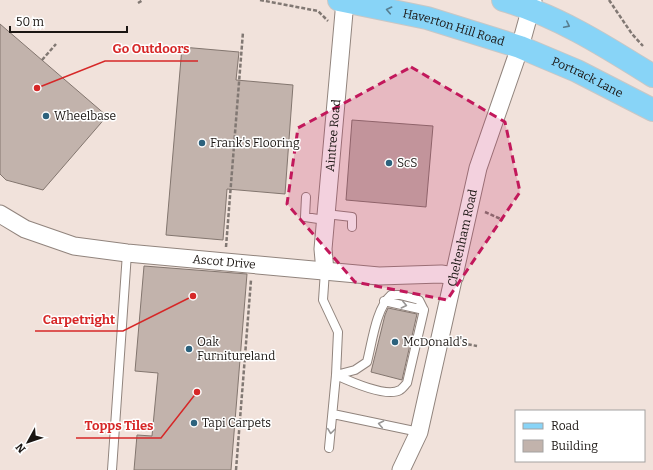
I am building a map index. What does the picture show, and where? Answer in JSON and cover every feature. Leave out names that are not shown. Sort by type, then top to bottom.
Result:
[{"type":"main road","name":"Haverton Hill Road","points":[[342,0],[427,18],[520,48]]},
{"type":"main road","points":[[503,0],[532,4],[653,76]]},
{"type":"main road","name":"Portrack Lane","points":[[520,48],[577,72],[653,110]]},
{"type":"street","name":"Aintree Road","points":[[325,270],[323,249],[343,23],[342,0]]},
{"type":"street","name":"Cheltenham Road","points":[[401,470],[419,432],[478,168],[520,48],[532,4]]},
{"type":"street","name":"Ascot Drive","points":[[0,214],[25,229],[74,246],[127,253],[379,276],[441,274],[455,276]]},
{"type":"lane","points":[[306,198],[305,217],[352,217],[352,227]]},
{"type":"lane","points":[[112,470],[127,253]]},
{"type":"lane","points":[[325,270],[323,300],[338,332],[333,414],[329,448]]},
{"type":"lane","points":[[391,295],[400,295],[419,300],[424,310],[407,383],[400,390],[390,393],[355,384],[336,375],[355,370],[367,362],[384,301],[391,295]]},
{"type":"lane","points":[[333,414],[419,432]]},
{"type":"path","points":[[138,3],[143,0]]},
{"type":"path","points":[[260,0],[318,11],[326,21],[343,23]]},
{"type":"path","points":[[609,0],[632,34],[648,52]]},
{"type":"path","points":[[225,262],[243,32]]},
{"type":"path","points":[[42,60],[56,44]]},
{"type":"path","points":[[481,210],[503,220]]},
{"type":"path","points":[[236,470],[253,264]]},
{"type":"path","points":[[455,342],[477,346]]},
{"type":"highlighted area","points":[[411,67],[505,122],[520,192],[447,300],[355,282],[287,204],[298,128]]},
{"type":"building","points":[[0,24],[107,116],[43,190],[6,180],[0,174]]},
{"type":"building","name":"Frank's Flooring","points":[[182,47],[239,52],[236,80],[293,85],[285,194],[227,189],[223,240],[166,235]]},
{"type":"building","name":"ScS","points":[[352,120],[433,126],[426,207],[346,200]]},
{"type":"building","points":[[144,266],[247,274],[231,470],[134,470],[137,435],[152,436],[158,373],[135,371]]},
{"type":"building","name":"McDonald's","points":[[388,308],[417,314],[402,380],[371,372]]},
{"type":"place","name":"Go Outdoors","points":[[37,88]]},
{"type":"place","name":"Wheelbase","points":[[46,116]]},
{"type":"place","name":"Frank's Flooring","points":[[202,143]]},
{"type":"place","name":"ScS","points":[[389,163]]},
{"type":"place","name":"Carpetright","points":[[193,296]]},
{"type":"place","name":"McDonald's","points":[[395,342]]},
{"type":"place","name":"Oak Furnitureland","points":[[189,349]]},
{"type":"place","name":"Topps Tiles","points":[[197,392]]},
{"type":"place","name":"Tapi Carpets","points":[[194,423]]}]
